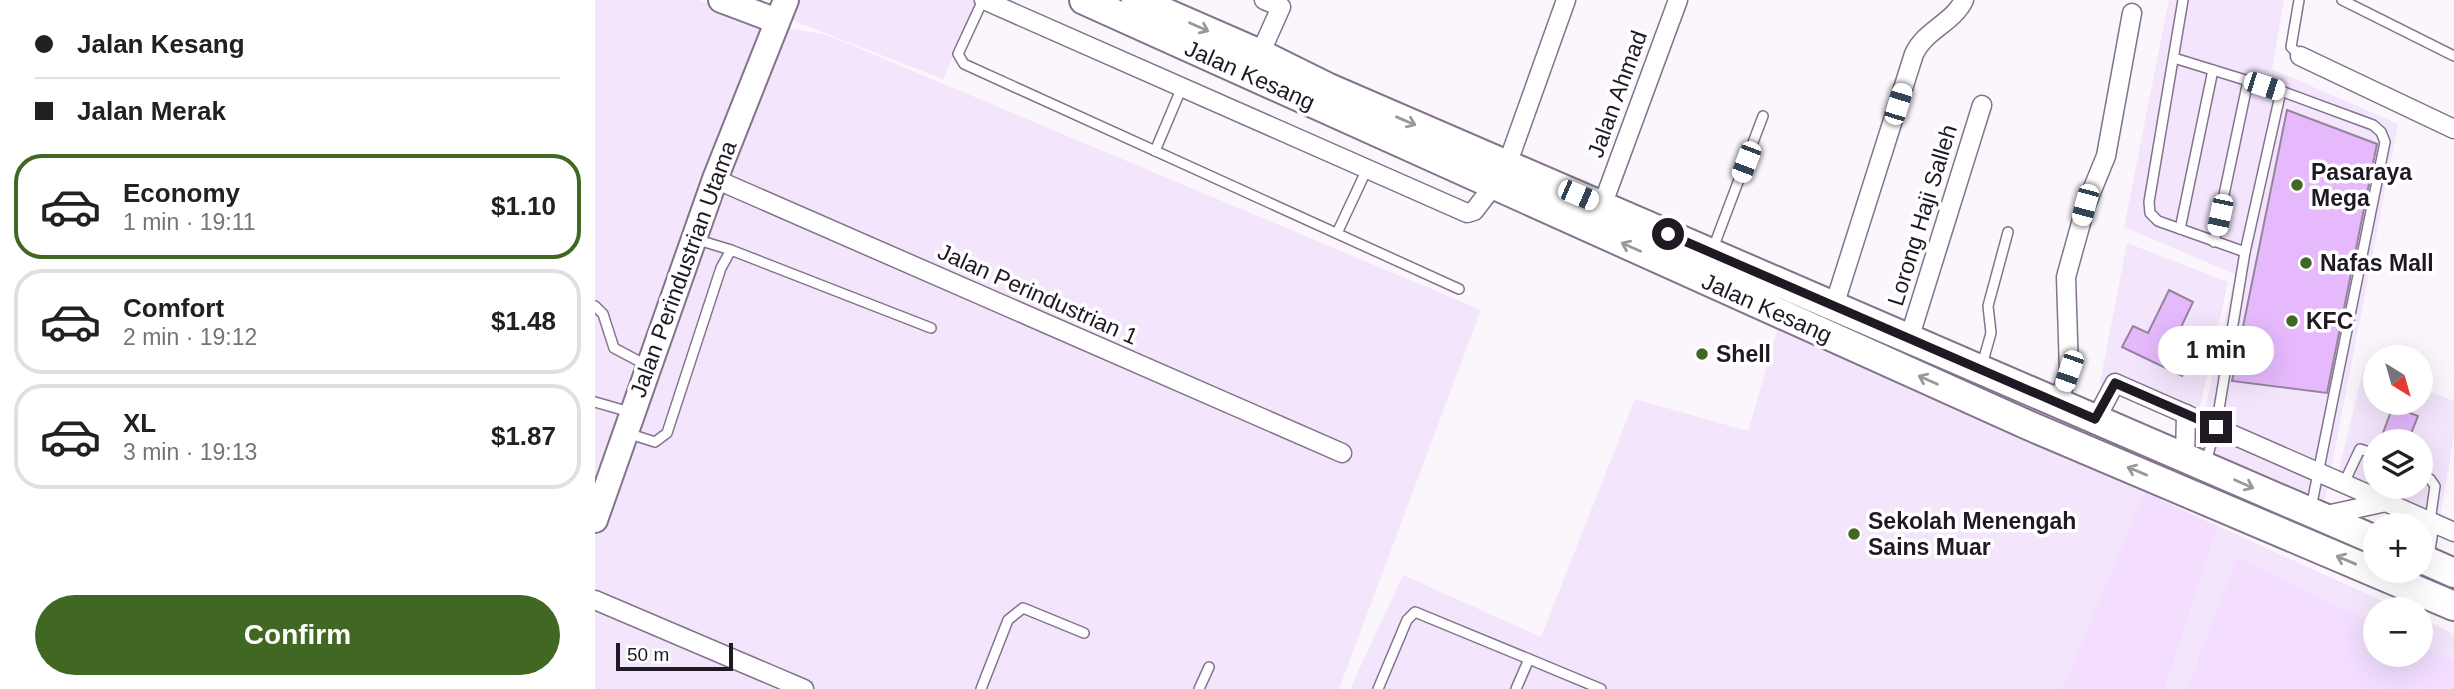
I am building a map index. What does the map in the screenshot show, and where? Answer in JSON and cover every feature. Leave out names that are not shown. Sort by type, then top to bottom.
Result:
[{"type":"main road","name":"Jalan Kesang","points":[[1084,0],[2030,426],[2454,606]]},
{"type":"main road","name":"Jalan Kesang","points":[[1136,0],[1260,54],[1329,88],[1493,186],[1602,206],[2363,535]]},
{"type":"main road","points":[[2433,564],[2454,573]]},
{"type":"street","points":[[983,0],[1467,213],[1474,211],[1493,186],[1566,0]]},
{"type":"street","name":"Jalan Ahmad","points":[[1602,206],[1678,0]]},
{"type":"street","points":[[1834,306],[1914,54],[1919,44],[1953,16],[1964,0]]},
{"type":"street","name":"Jalan Perindustrian Utama","points":[[597,508],[715,178],[782,10],[726,1]]},
{"type":"street","points":[[1260,54],[1276,2]]},
{"type":"street","points":[[2058,403],[2069,371],[2066,277],[2085,205],[2106,156],[2132,13]]},
{"type":"street","points":[[2299,56],[2454,129]]},
{"type":"street","name":"Lorong Haji Salleh","points":[[1909,339],[1982,105]]},
{"type":"street","name":"Jalan Perindustrian 1","points":[[715,178],[1342,453]]},
{"type":"street","points":[[2095,419],[2115,383],[2412,513]]},
{"type":"street","points":[[2186,414],[2195,463]]},
{"type":"street","points":[[2314,515],[2388,502]]},
{"type":"street","points":[[2433,522],[2454,531]]},
{"type":"street","points":[[595,600],[804,689]]},
{"type":"lane","points":[[983,0],[958,54],[964,64],[1338,231],[1459,289]]},
{"type":"lane","points":[[2183,0],[2149,202],[2150,213],[2158,222],[2245,252]]},
{"type":"lane","points":[[2299,0],[2291,47],[2299,56]]},
{"type":"lane","points":[[2342,0],[2454,56]]},
{"type":"lane","points":[[2174,58],[2281,91],[2373,125],[2381,132],[2385,142],[2319,471],[2314,515]]},
{"type":"lane","points":[[2180,229],[2213,70]]},
{"type":"lane","points":[[2214,242],[2248,81]]},
{"type":"lane","points":[[1155,151],[1182,87]]},
{"type":"lane","points":[[2195,463],[2216,427],[2245,252],[2281,91]]},
{"type":"lane","points":[[1711,253],[1763,116]]},
{"type":"lane","points":[[1338,231],[1367,169]]},
{"type":"lane","points":[[1981,370],[1991,333],[1988,306],[2008,232]]},
{"type":"lane","points":[[693,239],[731,250],[931,328]]},
{"type":"lane","points":[[595,402],[655,442],[667,433],[721,268],[731,250]]},
{"type":"lane","points":[[595,306],[603,314],[614,348],[647,366]]},
{"type":"lane","points":[[2344,483],[2360,449],[2363,450]]},
{"type":"lane","points":[[2431,513],[2433,484]]},
{"type":"lane","points":[[981,689],[1007,620],[1023,608],[1084,633]]},
{"type":"lane","points":[[1378,689],[1407,620],[1415,612],[1601,689]]},
{"type":"lane","points":[[1516,689],[1529,659]]},
{"type":"lane","points":[[1199,689],[1209,667]]},
{"type":"shaded area","points":[[595,0],[699,0],[754,22],[827,35],[1481,310],[1339,689],[595,689]]},
{"type":"shaded area","points":[[796,0],[977,0],[943,79],[789,19]]},
{"type":"shaded area","points":[[2169,0],[2284,0],[2272,69],[2398,124],[2325,500],[2197,446],[2235,274],[2124,227]]},
{"type":"shaded area","points":[[2127,243],[2228,282],[2196,425],[2100,383]]},
{"type":"shaded area","name":"Sekolah Menengah Sains Muar","points":[[1778,328],[2144,492],[2062,689],[1350,689],[1403,575],[1541,637],[1635,399],[1748,431]]},
{"type":"shaded area","points":[[2363,371],[2363,415],[2433,415],[2433,393],[2454,401],[2454,435],[2438,530],[2433,528],[2433,513],[2399,513],[2367,499],[2433,499],[2433,429],[2363,429],[2363,497],[2335,485]]},
{"type":"shaded area","points":[[2144,492],[2218,526],[2165,689],[2062,689]]},
{"type":"shaded area","points":[[2218,526],[2374,597],[2363,597],[2363,667],[2433,667],[2433,624],[2454,634],[2454,689],[2165,689]]},
{"type":"shaded area","points":[[2237,557],[2363,618],[2363,667],[2433,667],[2433,652],[2454,663],[2454,689],[2187,689]]},
{"type":"building","name":"Nafas Mall","points":[[2287,110],[2377,144],[2327,393],[2232,381]]},
{"type":"building","points":[[2169,290],[2193,302],[2173,344],[2193,353],[2182,376],[2122,347],[2133,326],[2148,333]]},
{"type":"building","points":[[2390,415],[2418,416],[2413,429],[2384,429]]},
{"type":"place","name":"Pasaraya Mega","points":[[2297,185]]},
{"type":"place","name":"Nafas Mall","points":[[2306,263]]},
{"type":"place","name":"KFC","points":[[2292,321]]},
{"type":"place","name":"Shell","points":[[1702,354]]},
{"type":"place","name":"Sekolah Menengah Sains Muar","points":[[1854,534]]},
{"type":"route","points":[[1668,234],[2095,419],[2115,383],[2216,427]]}]
